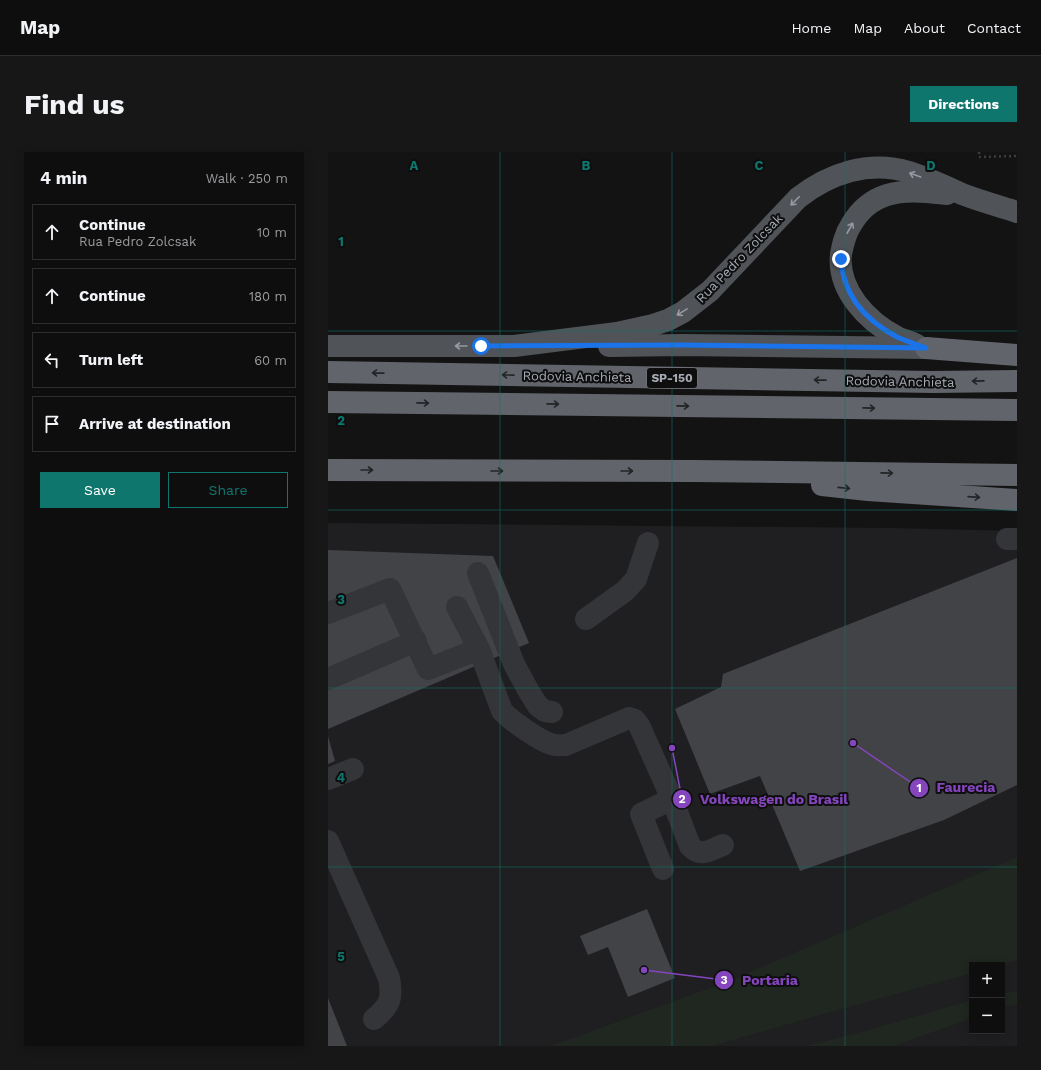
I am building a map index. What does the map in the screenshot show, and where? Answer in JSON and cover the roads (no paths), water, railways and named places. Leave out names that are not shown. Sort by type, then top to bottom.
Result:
[{"type":"highway","points":[[926,348],[1017,355]]},
{"type":"highway","name":"Rodovia Anchieta","points":[[328,372],[933,382],[1017,381]]},
{"type":"highway","name":"Rodovia Anchieta","points":[[328,402],[1017,410]]},
{"type":"highway","points":[[328,470],[1017,474]]},
{"type":"highway","points":[[694,471],[868,490],[1017,500]]},
{"type":"main road","name":"Rua Pedro Zolcsak","points":[[328,346],[514,346],[623,332],[653,326],[668,320],[697,302],[710,291],[798,198],[809,189],[833,176],[848,171],[874,167],[908,172],[964,194],[1017,212]]},
{"type":"main road","points":[[926,348],[891,333],[865,314],[854,301],[846,287],[842,273],[841,259],[843,243],[848,230],[863,209],[873,201],[885,196],[899,193],[917,192],[964,194]]},
{"type":"main road","points":[[514,346],[683,345],[926,348]]},
{"type":"lane","points":[[586,619],[625,591],[636,579],[648,543]]},
{"type":"lane","points":[[478,573],[514,664],[538,706],[545,711],[552,712]]},
{"type":"lane","points":[[328,613],[390,588],[428,669],[479,649]]},
{"type":"lane","points":[[457,607],[479,649],[502,711],[506,716],[522,728],[549,744],[558,746],[566,745],[629,718],[635,720],[639,725],[672,799],[690,846],[694,851],[700,853],[723,845]]},
{"type":"lane","points":[[328,679],[416,642]]},
{"type":"lane","points":[[328,779],[353,769]]},
{"type":"lane","points":[[663,869],[641,814],[672,799]]},
{"type":"lane","points":[[328,841],[389,978],[390,998],[385,1010],[374,1019]]},
{"type":"place","name":"Faurecia","points":[[853,743]]},
{"type":"place","name":"Volkswagen do Brasil","points":[[672,748]]},
{"type":"place","name":"Portaria","points":[[644,970]]}]
